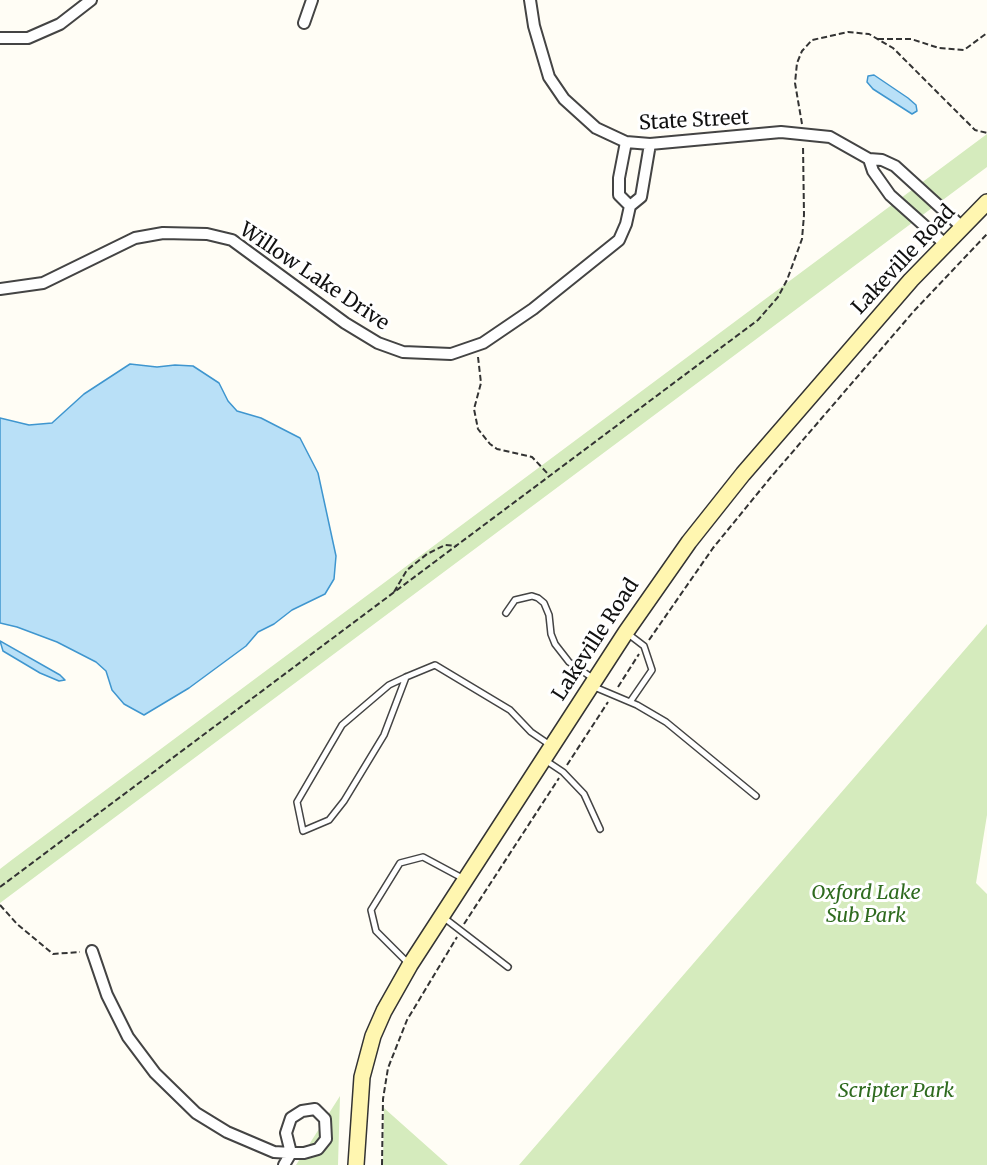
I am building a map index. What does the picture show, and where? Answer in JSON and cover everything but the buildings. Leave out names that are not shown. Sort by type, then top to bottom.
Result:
[{"type":"main road","name":"Lakeville Road","points":[[356,1165],[358,1108],[366,1059],[384,1011],[410,965],[626,632],[689,542],[742,474],[945,244],[987,202]]},
{"type":"street","points":[[0,38],[28,38],[60,24],[91,0]]},
{"type":"street","points":[[304,23],[312,0]]},
{"type":"street","name":"State Street","points":[[530,0],[534,26],[545,65],[564,99],[596,128],[626,142],[650,144],[781,132],[830,137],[869,159],[895,166],[962,227]]},
{"type":"street","points":[[626,142],[619,178],[619,195],[630,206]]},
{"type":"street","name":"Willow Lake Drive","points":[[0,289],[43,283],[135,238],[163,233],[207,234],[232,240],[345,322],[378,343],[403,352],[451,354],[483,343],[533,309],[619,240],[630,206],[641,196],[650,144]]},
{"type":"street","points":[[869,159],[873,171],[890,195],[945,244]]},
{"type":"street","points":[[92,951],[107,995],[128,1037],[168,1088],[196,1113],[227,1132],[274,1152],[291,1153],[304,1153],[318,1149],[326,1139],[325,1119],[315,1109],[291,1118],[286,1133],[291,1153],[284,1165]]},
{"type":"lane","points":[[506,613],[515,600],[532,596],[538,598],[544,603],[549,615],[555,645],[569,662],[593,683],[666,722],[756,796]]},
{"type":"lane","points":[[626,632],[644,646],[652,670],[630,702]]},
{"type":"lane","points":[[406,677],[384,735],[344,801],[328,820],[303,831],[297,802],[312,772],[342,725],[389,685],[406,677],[435,665],[510,710],[584,794],[600,829]]},
{"type":"lane","points":[[410,965],[376,931],[371,910],[400,862],[423,857],[466,880]]},
{"type":"lane","points":[[442,916],[508,967]]},
{"type":"path","points":[[0,887],[758,320],[778,297],[796,260],[802,239],[804,215],[802,133],[795,83],[797,63],[802,51],[812,40],[826,35],[848,32],[869,34],[893,48],[975,129],[987,133]]},
{"type":"path","points":[[877,39],[911,39],[939,48],[964,50],[987,33]]},
{"type":"path","points":[[475,346],[481,383],[474,409],[478,429],[497,449],[532,457],[550,476]]},
{"type":"path","points":[[393,594],[407,570],[427,554],[445,545],[457,546]]},
{"type":"path","points":[[0,904],[17,924],[53,954],[92,951]]},
{"type":"green space","points":[[987,134],[987,167],[0,903],[0,869]]},
{"type":"green space","name":"Oxford Lake Sub Park","points":[[987,624],[987,815],[976,883],[987,894],[987,1165],[519,1165]]},
{"type":"green space","points":[[340,1096],[338,1165],[296,1165]]},
{"type":"green space","points":[[384,1108],[448,1165],[383,1165]]},
{"type":"water","points":[[874,75],[908,98],[916,105],[917,111],[912,114],[873,89],[867,82],[868,76]]},
{"type":"water","points":[[130,364],[157,367],[193,366],[219,383],[228,401],[237,411],[261,418],[300,438],[318,473],[336,556],[334,579],[325,594],[292,610],[274,624],[258,632],[246,646],[189,688],[144,715],[124,704],[112,690],[106,671],[96,662],[57,642],[0,623],[0,418],[29,425],[52,423],[84,394]]},
{"type":"water","points":[[0,641],[65,680],[59,681],[40,673],[3,651]]},
{"type":"park label","name":"Scripter Park","points":[[896,1091]]}]
